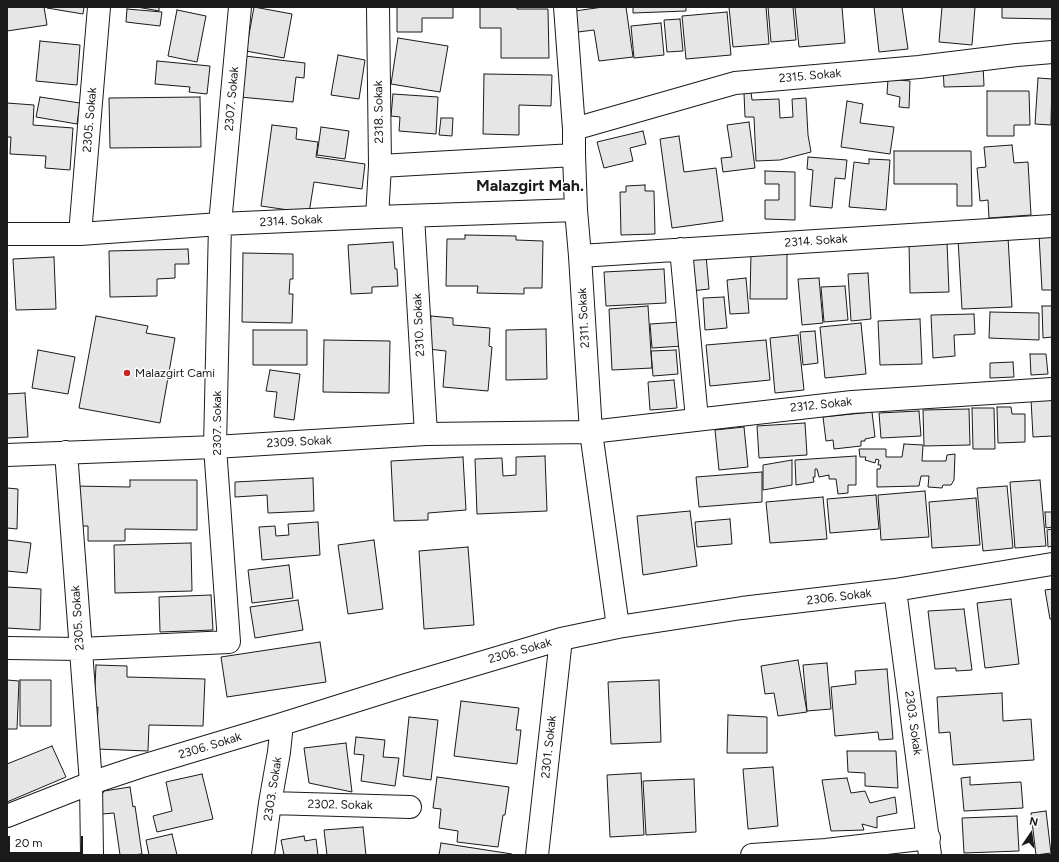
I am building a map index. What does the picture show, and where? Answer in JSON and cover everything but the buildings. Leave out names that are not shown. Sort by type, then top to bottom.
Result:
[{"type":"street","name":"2305. Sokak","points":[[80,234],[99,7]]},
{"type":"street","name":"2307. Sokak","points":[[80,649],[229,642],[215,447],[220,224],[240,7]]},
{"type":"street","name":"2318. Sokak","points":[[377,217],[380,166],[378,7]]},
{"type":"street","name":"2311. Sokak","points":[[565,7],[574,129],[576,210],[591,432],[618,627]]},
{"type":"street","name":"2315. Sokak","points":[[574,129],[735,83],[919,67],[1052,52]]},
{"type":"street","points":[[380,166],[574,155]]},
{"type":"street","name":"2314. Sokak","points":[[7,234],[80,234],[220,224],[576,210]]},
{"type":"street","name":"2310. Sokak","points":[[413,216],[426,434]]},
{"type":"street","name":"2314. Sokak","points":[[580,256],[1052,226]]},
{"type":"street","points":[[681,249],[697,419]]},
{"type":"street","name":"2312. Sokak","points":[[591,432],[852,402],[1052,389]]},
{"type":"street","name":"2309. Sokak","points":[[7,455],[215,447],[426,434],[591,432]]},
{"type":"street","name":"2305. Sokak","points":[[66,452],[91,783],[92,855]]},
{"type":"street","name":"2306. Sokak","points":[[7,816],[91,783],[139,767],[561,639],[618,627],[742,608],[895,590],[1052,564]]},
{"type":"street","name":"2303. Sokak","points":[[895,590],[930,847]]},
{"type":"street","name":"2301. Sokak","points":[[537,855],[561,639]]},
{"type":"street","points":[[7,648],[80,649]]},
{"type":"street","name":"2303. Sokak","points":[[263,855],[282,724]]},
{"type":"street","name":"2302. Sokak","points":[[270,803],[410,807]]},
{"type":"street","points":[[752,855],[826,850],[930,847]]},
{"type":"place","name":"Malazgirt Cami","points":[[127,373]]},
{"type":"district","name":"Malazgirt Mah.","points":[[530,186]]}]
